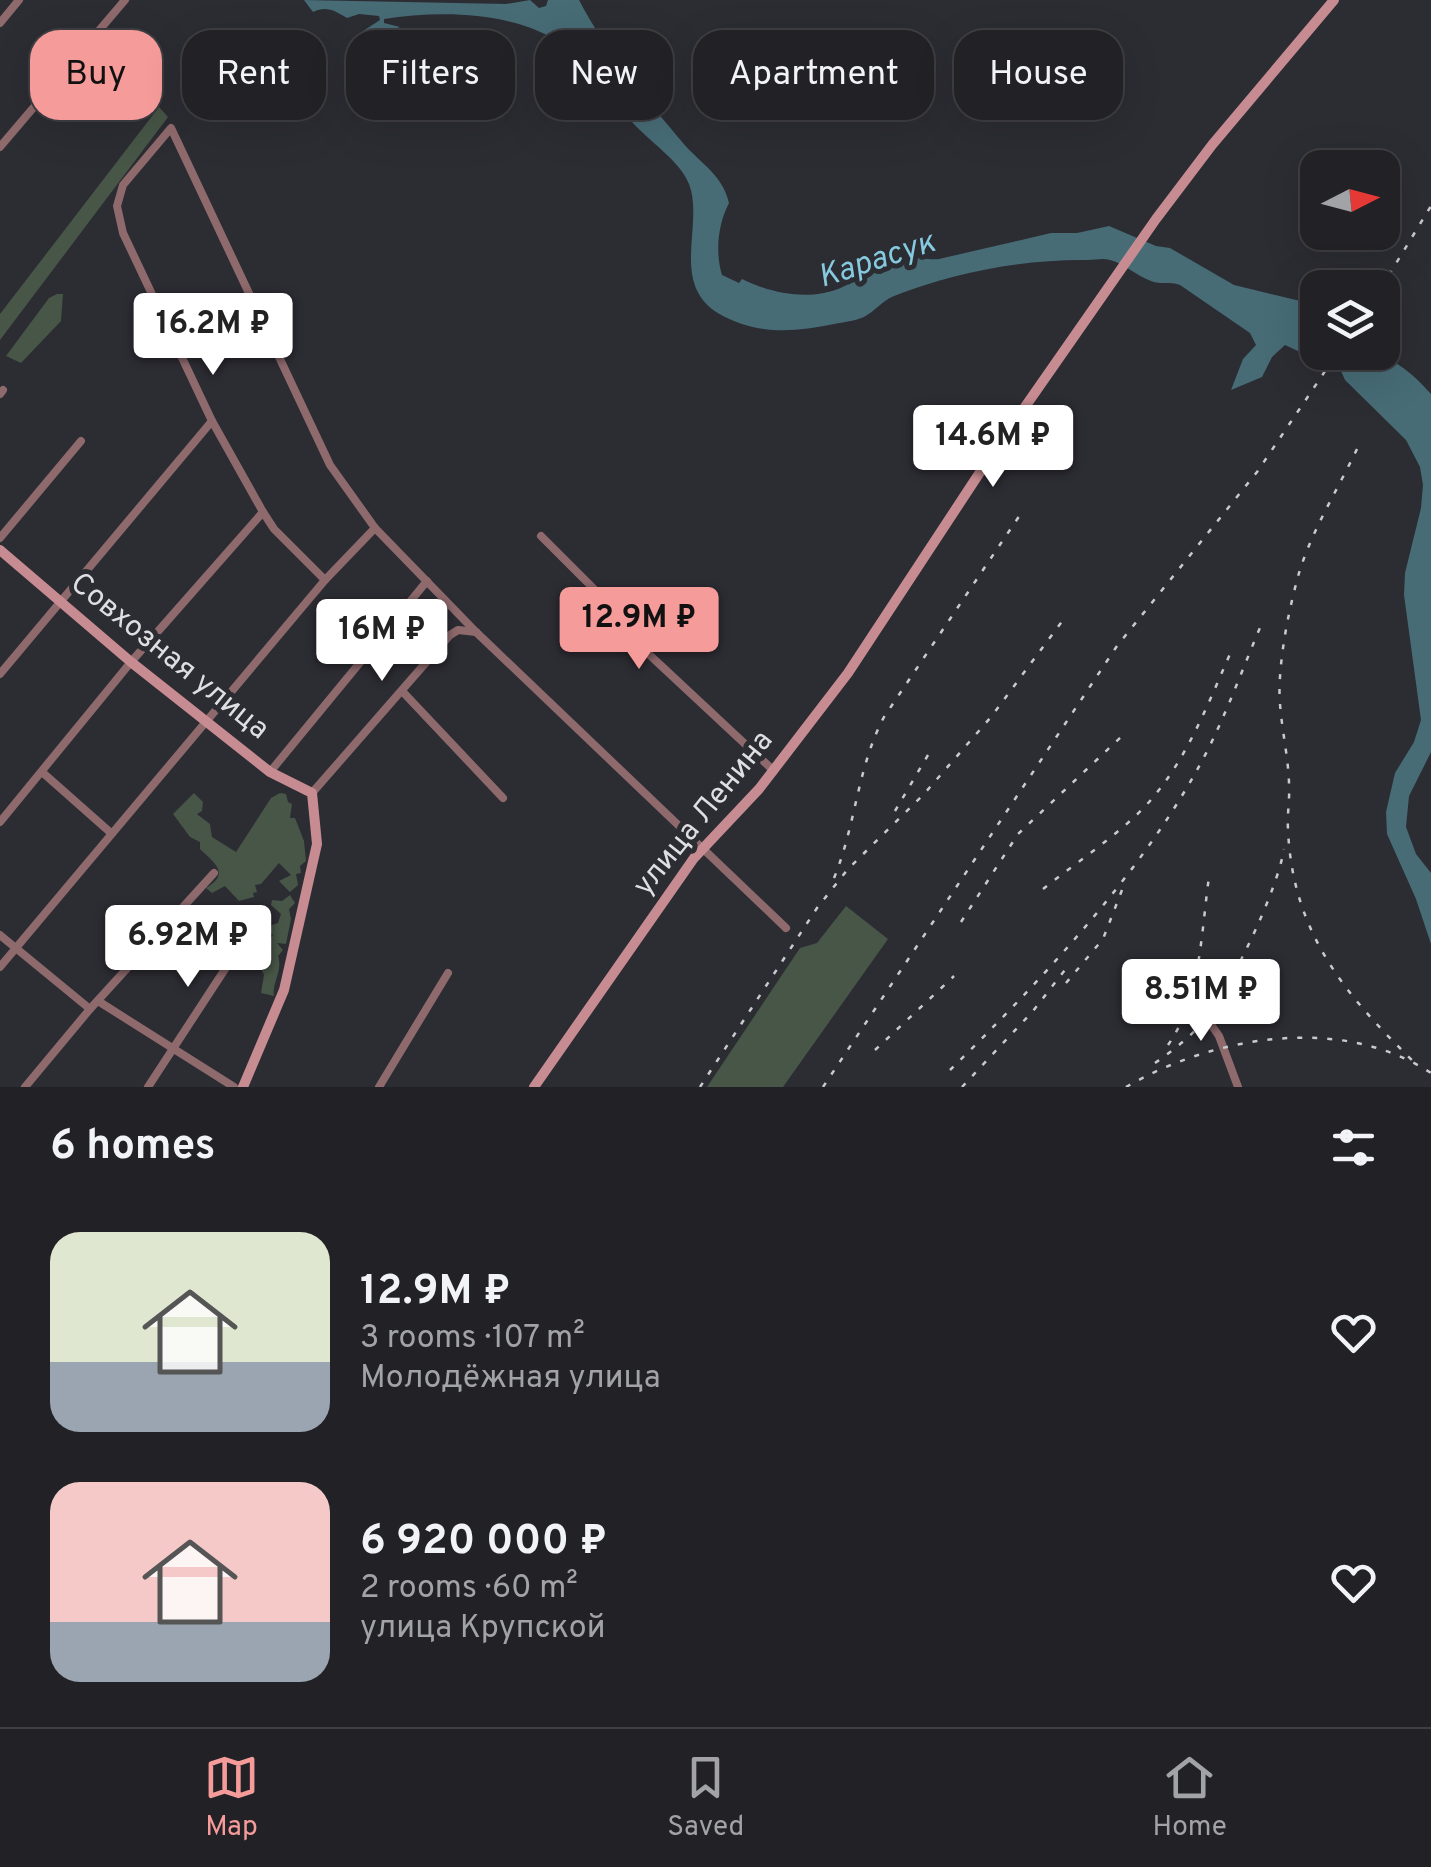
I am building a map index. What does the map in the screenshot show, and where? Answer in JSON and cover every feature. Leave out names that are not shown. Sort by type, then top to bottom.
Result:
[{"type":"main road","name":"улица Ленина","points":[[534,1087],[678,879],[774,771],[848,674],[993,453],[1156,219],[1212,144],[1334,0]]},
{"type":"main road","name":"Совхозная улица","points":[[0,550],[131,662],[270,772],[312,793]]},
{"type":"main road","points":[[243,1087],[284,990],[317,844],[312,793]]},
{"type":"street","points":[[0,23],[19,0]]},
{"type":"street","points":[[0,147],[125,0]]},
{"type":"street","points":[[325,580],[274,529],[263,512],[212,421],[124,233],[117,206],[123,185],[171,128],[330,465],[375,528],[476,632],[786,928]]},
{"type":"street","points":[[0,674],[212,421]]},
{"type":"street","points":[[0,538],[81,440]]},
{"type":"street","points":[[0,822],[131,662],[263,512]]},
{"type":"street","points":[[0,966],[325,580],[375,528]]},
{"type":"street","points":[[542,536],[600,595],[625,632],[774,771]]},
{"type":"street","points":[[270,772],[428,581]]},
{"type":"street","points":[[312,793],[450,635],[458,630],[476,632]]},
{"type":"street","points":[[402,690],[504,798]]},
{"type":"street","points":[[42,772],[111,833]]},
{"type":"street","points":[[25,1087],[214,873]]},
{"type":"street","points":[[148,1087],[261,914]]},
{"type":"street","points":[[0,935],[90,1009]]},
{"type":"street","points":[[379,1087],[448,973]]},
{"type":"street","points":[[1166,1000],[1212,1026],[1238,1087]]},
{"type":"street","points":[[98,1001],[234,1087]]},
{"type":"green space","points":[[162,110],[168,117],[0,340],[0,314],[149,120],[162,120]]},
{"type":"green space","points":[[63,294],[61,321],[21,363],[6,356],[49,298]]},
{"type":"green space","points":[[194,793],[203,802],[202,811],[197,814],[210,824],[212,837],[236,852],[271,798],[286,794],[292,804],[290,818],[295,818],[304,841],[306,861],[300,866],[301,873],[296,874],[298,885],[290,892],[279,881],[291,875],[279,863],[261,884],[255,885],[254,897],[239,901],[225,886],[212,893],[206,888],[218,878],[218,868],[173,814]]},
{"type":"green space","points":[[290,895],[295,903],[289,909],[286,944],[277,943],[283,950],[278,956],[274,996],[261,993],[264,975],[257,960],[265,954],[265,945],[273,935],[269,932],[281,914],[271,905],[272,900],[282,901]]},
{"type":"green space","points":[[846,906],[888,939],[783,1087],[707,1087],[800,948],[817,943]]},
{"type":"water","points":[[304,0],[506,4],[530,0],[539,8],[546,6],[548,0],[579,0],[596,30],[535,30],[504,20],[455,14],[384,19],[384,23],[400,27],[365,30],[380,20],[379,16],[359,14],[347,18],[327,9],[313,12]]},
{"type":"water","points":[[631,120],[664,120],[722,185],[729,203],[719,238],[720,266],[722,275],[739,283],[742,279],[796,294],[824,293],[898,257],[939,259],[1051,233],[1077,233],[1109,226],[1170,248],[1234,285],[1300,301],[1300,352],[1285,345],[1272,357],[1262,377],[1231,390],[1243,359],[1256,345],[1250,333],[1180,285],[1151,281],[1105,259],[1039,262],[965,274],[894,296],[861,318],[820,327],[778,330],[737,322],[706,304],[696,289],[691,254],[693,200],[685,176]]},
{"type":"water","points":[[1400,366],[1431,394],[1431,752],[1409,796],[1406,827],[1416,854],[1431,873],[1431,944],[1387,834],[1386,812],[1395,773],[1414,742],[1421,720],[1404,595],[1423,485],[1420,467],[1406,440],[1345,380],[1341,371],[1400,370]]},
{"type":"railway","points":[[1392,270],[1431,206]]},
{"type":"railway","points":[[823,1087],[1117,646],[1257,472],[1326,370]]},
{"type":"railway","points":[[1357,449],[1304,557],[1287,625],[1279,690],[1288,770],[1288,829],[1292,866],[1311,930],[1345,986],[1415,1063]]},
{"type":"railway","points":[[834,878],[868,756],[884,717],[1024,509]]},
{"type":"railway","points":[[700,1087],[817,908],[848,869],[924,794],[991,717],[1063,620]]},
{"type":"railway","points":[[950,1070],[1084,928],[1173,810],[1206,752],[1262,623]]},
{"type":"railway","points":[[1043,889],[1148,804],[1189,743],[1230,654]]},
{"type":"railway","points":[[961,922],[1018,834],[1121,737]]},
{"type":"railway","points":[[895,811],[928,755]]},
{"type":"railway","points":[[1155,1063],[1197,1029],[1226,988],[1262,914],[1284,849]]},
{"type":"railway","points":[[1168,1045],[1179,1027],[1193,986],[1209,877]]},
{"type":"railway","points":[[1066,983],[1103,939],[1122,890]]},
{"type":"railway","points":[[962,1087],[1033,1011],[1068,966]]},
{"type":"railway","points":[[875,1050],[954,976]]},
{"type":"railway","points":[[1126,1087],[1198,1055],[1278,1039],[1358,1043],[1396,1055],[1431,1073]]},
{"type":"water label","name":"Карасук","points":[[877,261]]}]
